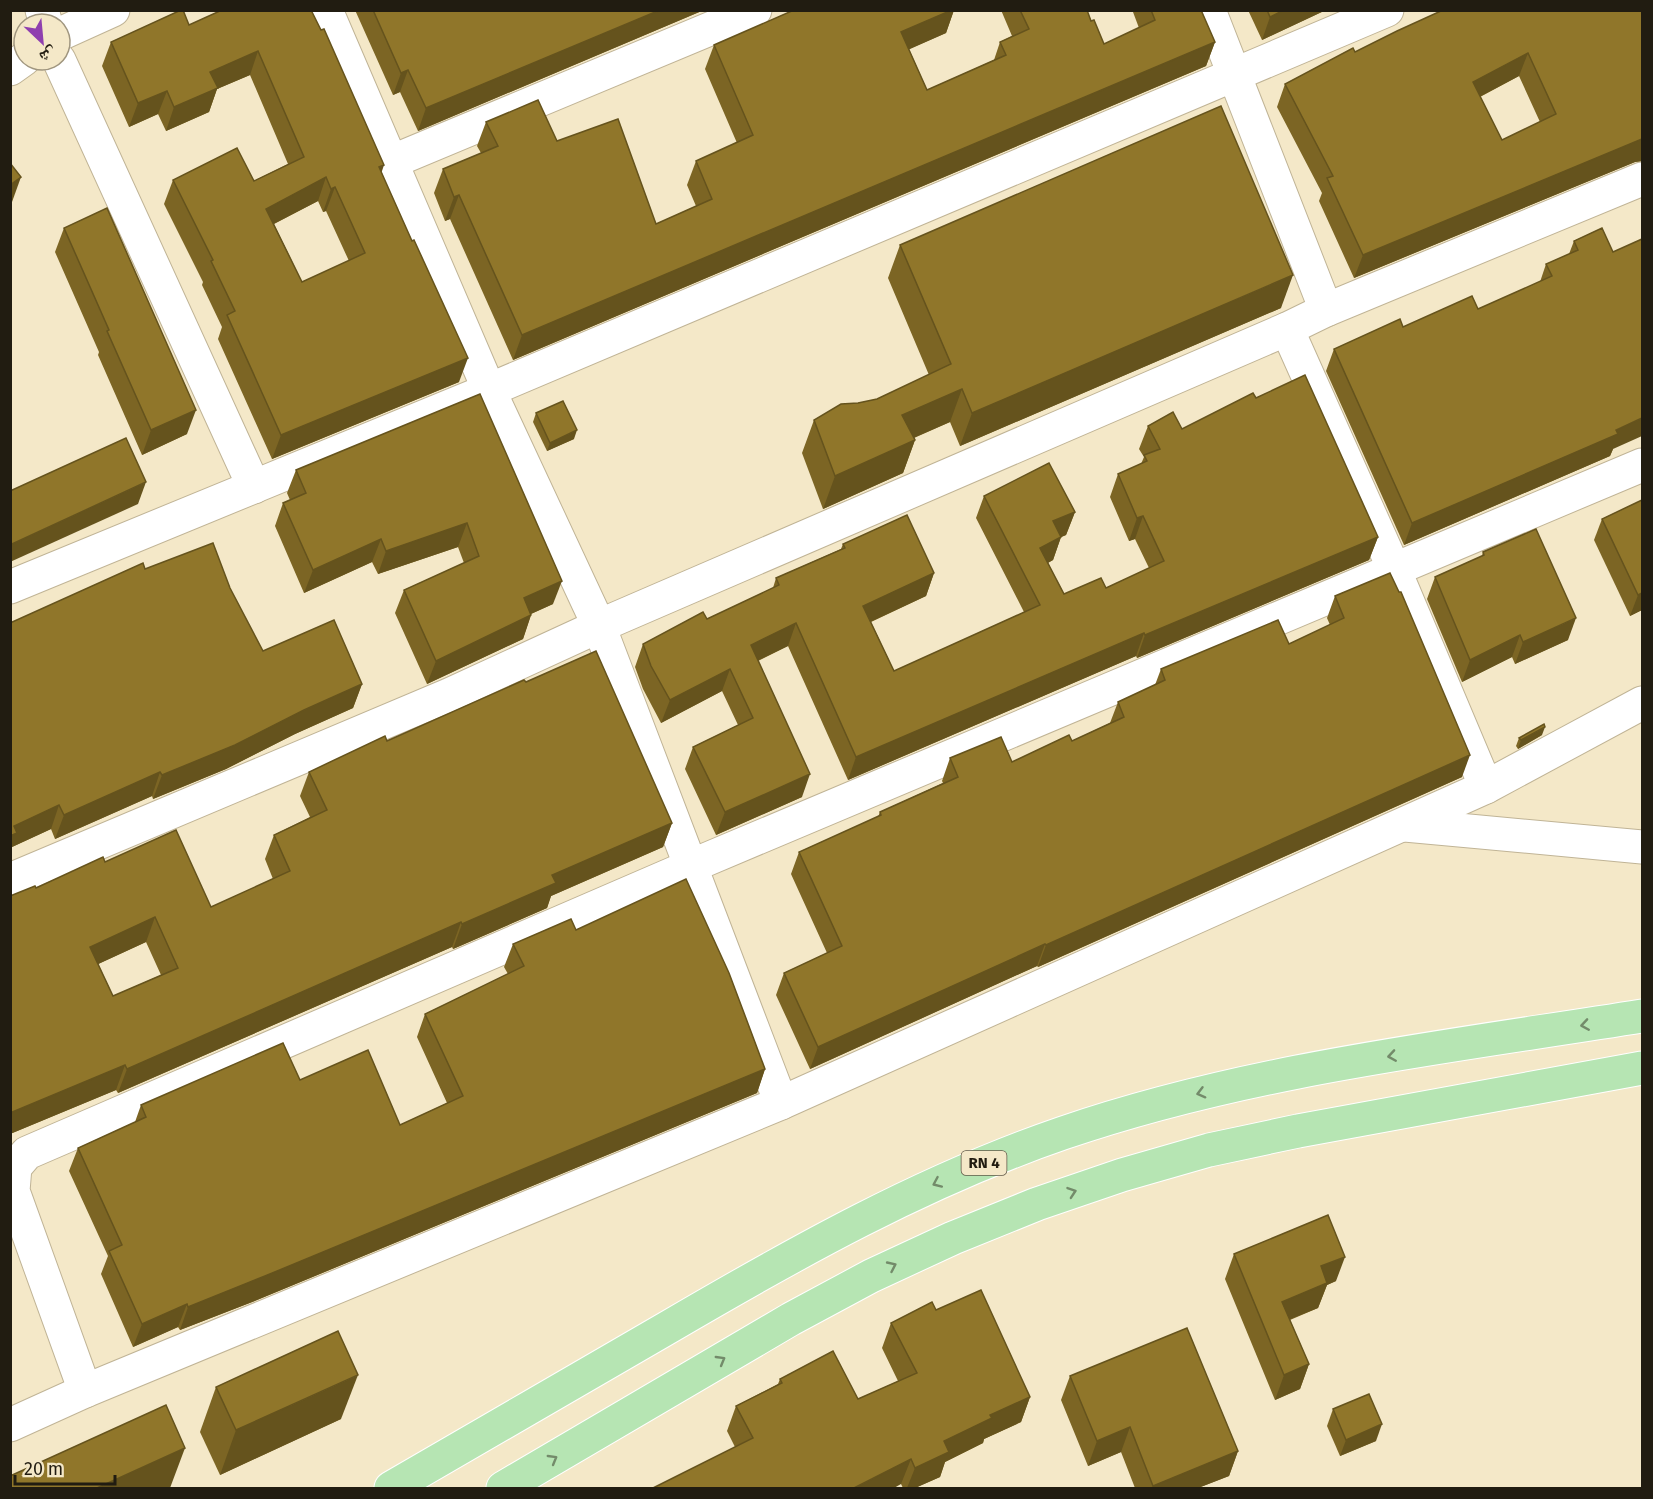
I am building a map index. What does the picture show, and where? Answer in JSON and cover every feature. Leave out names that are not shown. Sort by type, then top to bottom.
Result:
[{"type":"main road","name":"RN 4","points":[[391,1488],[839,1230],[986,1162],[1139,1109],[1218,1089],[1297,1072],[1642,1016]]},
{"type":"main road","points":[[503,1488],[791,1319],[953,1238],[1037,1204],[1122,1175],[1209,1150],[1298,1131],[1642,1068]]},
{"type":"street","points":[[72,29],[113,10]]},
{"type":"street","points":[[326,10],[489,390],[599,626],[781,1103]]},
{"type":"street","points":[[392,162],[755,10]]},
{"type":"street","points":[[1209,10],[1326,310]]},
{"type":"street","points":[[10,587],[489,390],[1387,10]]},
{"type":"street","points":[[64,72],[254,487]]},
{"type":"street","points":[[10,880],[449,695],[599,626],[1287,329],[1326,310],[1642,179]]},
{"type":"street","points":[[1287,329],[1394,569],[1486,788]]},
{"type":"street","points":[[85,1391],[14,1191],[15,1167],[27,1153],[691,866],[1642,465]]},
{"type":"street","points":[[10,1425],[85,1391],[781,1103],[1486,788],[1642,703]]},
{"type":"street","points":[[1403,825],[1642,847]]},
{"type":"building","points":[[181,10],[189,25],[222,10],[311,10],[321,30],[324,29],[384,165],[379,167],[468,358],[281,435],[227,315],[235,311],[211,261],[213,260],[173,180],[237,148],[254,181],[304,157],[258,51],[210,72],[218,88],[174,107],[167,91],[138,103],[111,42]],"holes":[[[326,177],[331,189],[335,187],[365,253],[302,282],[266,209]]]},
{"type":"building","points":[[373,10],[660,10],[426,108],[408,70],[401,73]]},
{"type":"building","points":[[794,10],[952,10],[901,32],[927,90],[1006,55],[1000,42],[1029,29],[1020,10],[1087,10],[1104,44],[1155,20],[1151,10],[1201,10],[1215,42],[522,335],[459,195],[454,197],[443,169],[498,146],[486,122],[538,100],[557,141],[618,119],[656,224],[712,199],[696,161],[753,135],[714,45]]},
{"type":"building","points":[[1267,10],[1284,10],[1270,17]]},
{"type":"building","points":[[1443,10],[1642,10],[1642,139],[1363,255],[1327,178],[1333,176],[1285,84],[1353,48],[1355,52]],"holes":[[[1528,53],[1556,114],[1502,140],[1473,82]]]},
{"type":"building","points":[[1221,106],[1293,275],[972,413],[962,389],[902,415],[915,440],[835,476],[814,420],[841,404],[877,399],[951,364],[900,245]]},
{"type":"building","points":[[10,163],[21,177],[10,185]]},
{"type":"building","points":[[107,208],[196,410],[151,430],[64,228]]},
{"type":"building","points":[[1602,228],[1613,252],[1642,239],[1642,418],[1616,430],[1618,434],[1412,523],[1334,349],[1400,319],[1403,327],[1472,296],[1478,309],[1552,276],[1546,264],[1578,250],[1574,241]]},
{"type":"building","points":[[1305,375],[1378,537],[1145,635],[1144,633],[856,757],[796,623],[751,645],[810,774],[725,812],[693,747],[753,718],[730,669],[670,700],[651,666],[643,644],[703,612],[707,619],[779,585],[776,578],[845,548],[843,544],[907,515],[934,573],[863,606],[894,671],[1040,605],[984,496],[1049,463],[1075,512],[1053,521],[1061,537],[1040,548],[1064,594],[1101,578],[1106,588],[1164,561],[1143,516],[1137,518],[1118,474],[1147,461],[1144,455],[1160,449],[1148,426],[1173,412],[1182,429],[1253,393],[1256,398]]},
{"type":"building","points":[[480,394],[562,581],[524,598],[531,615],[436,661],[404,590],[479,556],[467,523],[386,551],[381,539],[313,570],[283,503],[306,493],[296,470]]},
{"type":"building","points":[[563,401],[577,430],[550,443],[536,413]]},
{"type":"building","points":[[126,438],[146,482],[12,544],[10,541],[10,491]]},
{"type":"building","points":[[1642,500],[1642,593],[1638,595],[1602,519]]},
{"type":"building","points":[[1536,529],[1576,618],[1523,642],[1520,635],[1470,660],[1435,577],[1484,555],[1483,552]]},
{"type":"building","points":[[213,543],[230,588],[263,651],[334,620],[362,684],[235,745],[162,775],[160,772],[64,815],[59,805],[14,826],[17,833],[10,836],[10,623],[143,563],[145,569]]},
{"type":"building","points":[[1390,573],[1401,592],[1470,755],[818,1047],[784,973],[842,946],[799,852],[958,777],[950,758],[1001,737],[1012,762],[1069,735],[1072,741],[1124,717],[1118,702],[1165,680],[1161,669],[1278,620],[1289,644],[1344,618],[1335,596]]},
{"type":"building","points":[[596,651],[672,823],[552,875],[556,883],[462,924],[461,922],[127,1069],[125,1065],[10,1113],[10,896],[35,886],[36,888],[103,857],[105,862],[176,830],[211,907],[290,871],[274,835],[327,810],[309,772],[385,736],[387,741],[524,680],[526,682]],"holes":[[[155,917],[178,968],[113,996],[90,947]]]},
{"type":"building","points":[[1544,724],[1545,727],[1521,740],[1519,738]]},
{"type":"building","points":[[686,879],[729,973],[765,1069],[265,1276],[188,1307],[187,1304],[142,1324],[109,1251],[122,1245],[78,1148],[146,1117],[141,1105],[283,1043],[300,1080],[368,1050],[400,1125],[463,1096],[425,1014],[524,966],[513,944],[571,919],[576,930]]},
{"type":"building","points":[[1328,1215],[1345,1257],[1321,1266],[1327,1283],[1282,1302],[1309,1364],[1284,1375],[1234,1254]]},
{"type":"building","points":[[981,1290],[1030,1397],[990,1415],[992,1418],[944,1441],[949,1452],[915,1468],[911,1459],[854,1488],[653,1488],[753,1438],[736,1406],[782,1383],[780,1379],[833,1351],[858,1399],[917,1373],[891,1323],[932,1302],[936,1310]]},
{"type":"building","points":[[1187,1328],[1238,1451],[1153,1486],[1130,1427],[1097,1441],[1070,1376]]},
{"type":"building","points":[[338,1331],[358,1375],[236,1430],[216,1387]]},
{"type":"building","points":[[1369,1394],[1382,1424],[1346,1440],[1333,1409]]},
{"type":"building","points":[[166,1405],[185,1448],[97,1488],[10,1488],[10,1476]]}]
